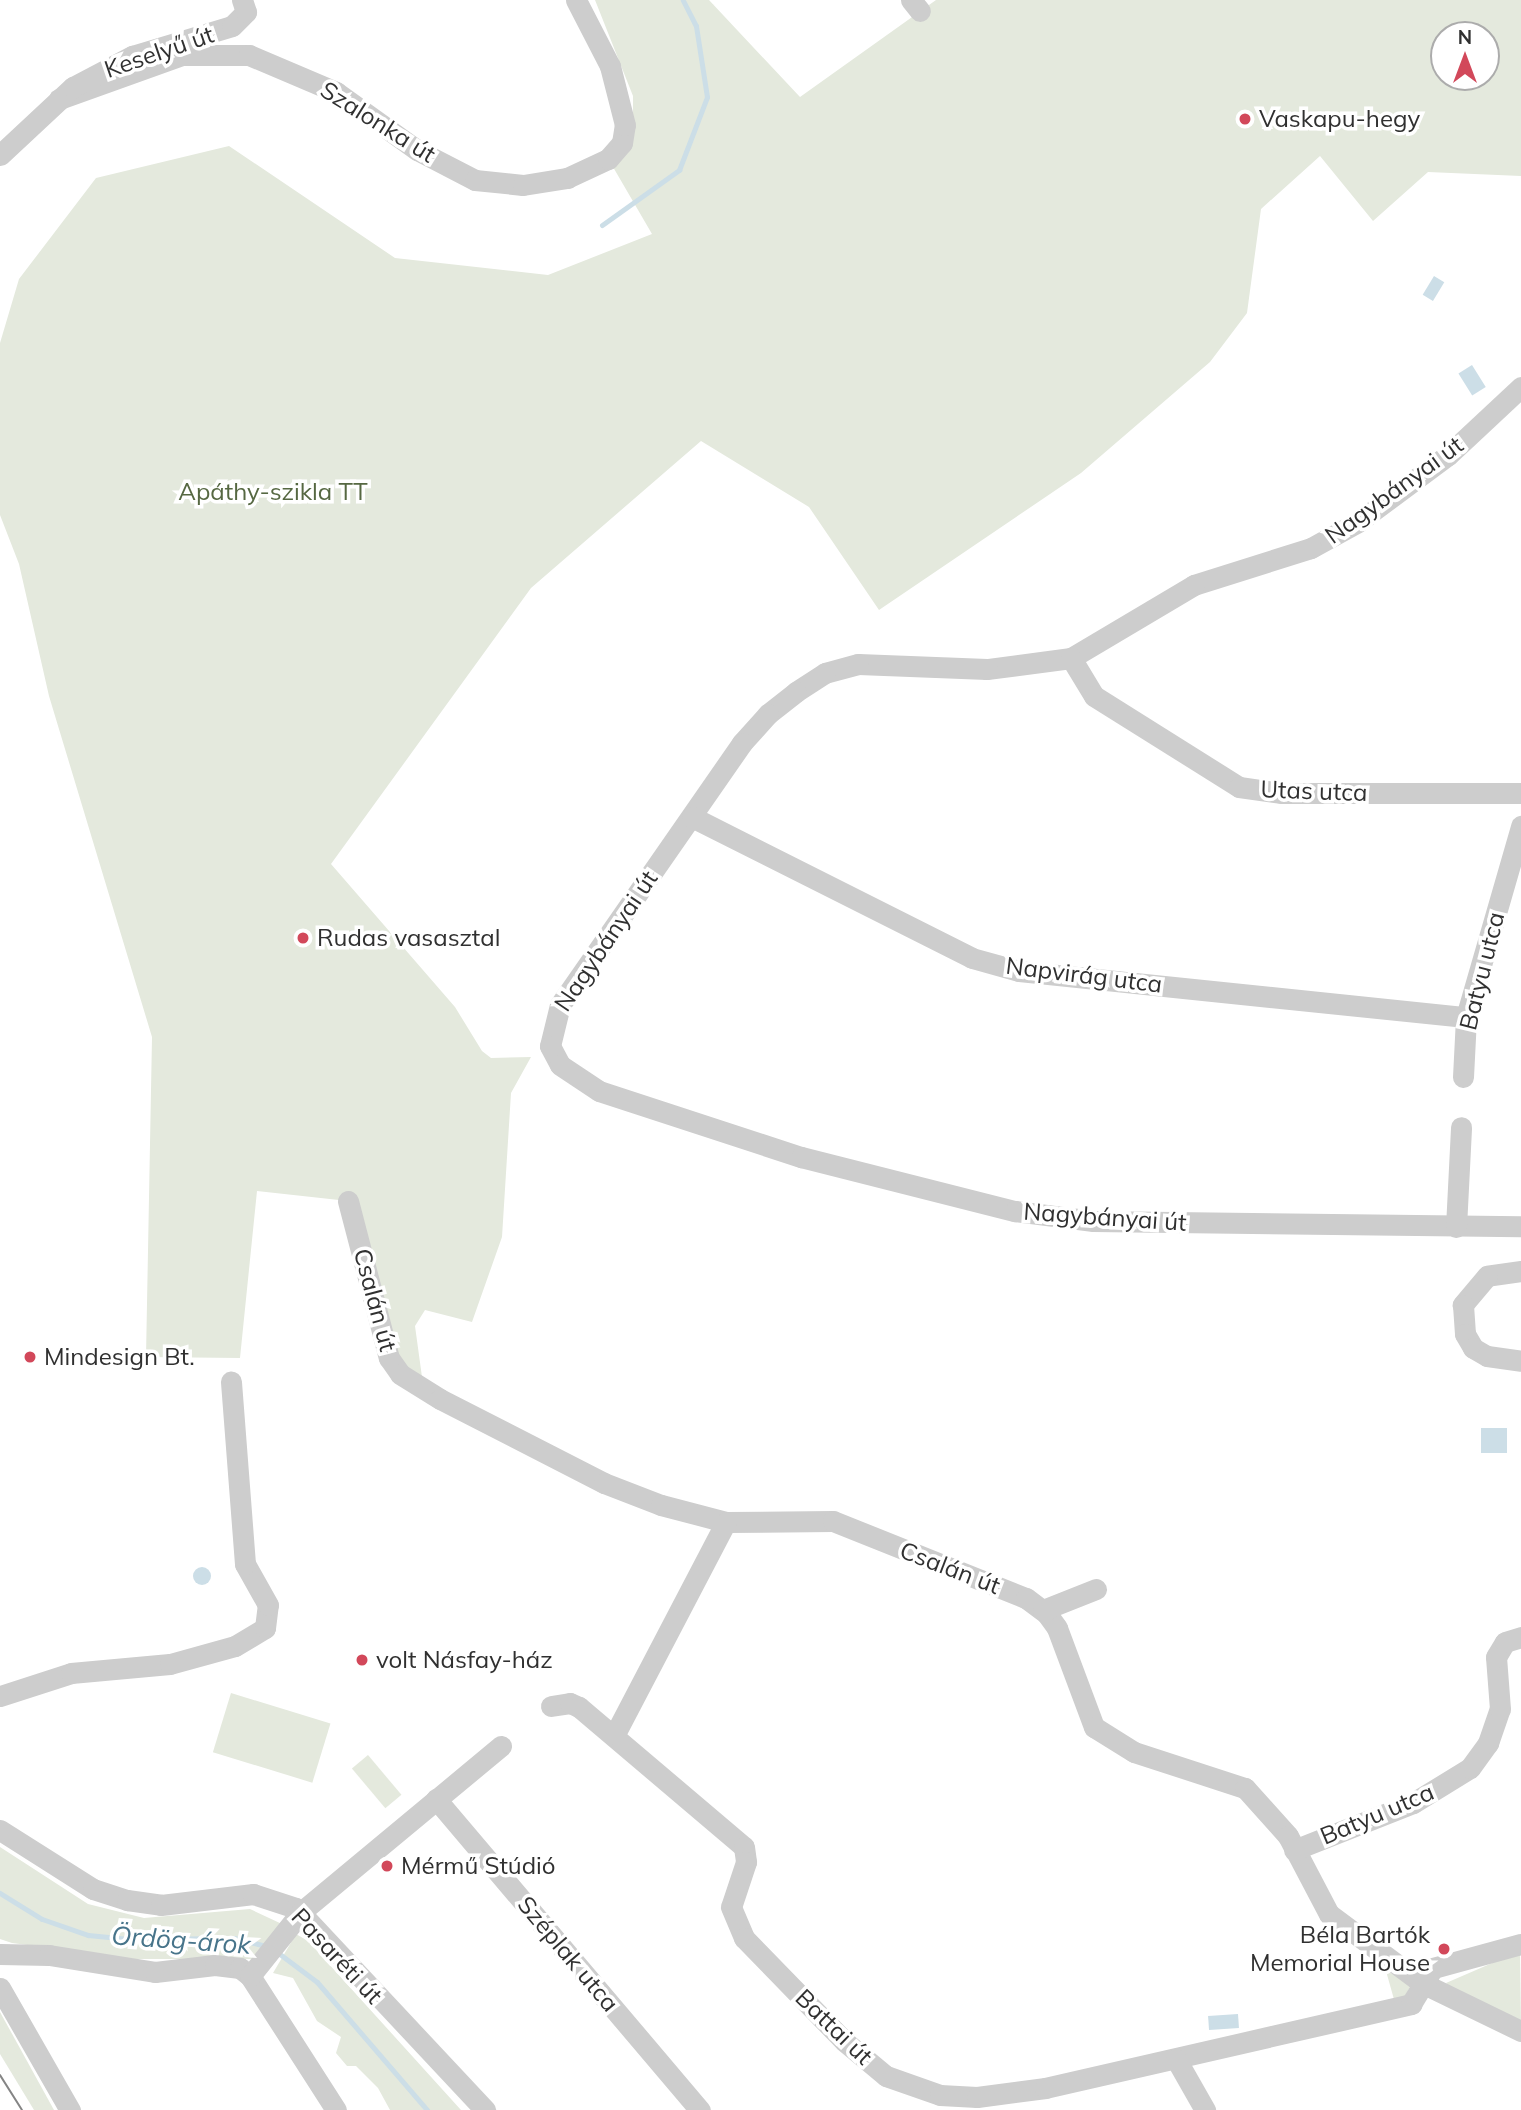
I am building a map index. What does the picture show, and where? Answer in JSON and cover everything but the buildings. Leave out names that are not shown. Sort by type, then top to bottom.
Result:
[{"type":"street","name":"Keselyű út","points":[[59,99],[92,75],[132,56],[232,26],[246,12],[242,0]]},
{"type":"street","name":"Szalonka út","points":[[0,155],[59,99],[182,55],[241,54],[337,92],[417,150],[475,180],[523,185],[567,178],[608,159],[622,143],[625,125],[610,66],[576,0]]},
{"type":"street","name":"Nagybányai út","points":[[1521,387],[1448,456],[1358,522],[1311,548],[1194,585],[1071,658],[987,669],[858,664],[825,673],[768,714],[742,743],[559,1005],[552,1023],[550,1046],[559,1065],[588,1086],[801,1157],[1015,1211],[1093,1221],[1521,1226]]},
{"type":"street","name":"Utas utca","points":[[1071,658],[1094,696],[1239,788],[1281,793],[1521,793]]},
{"type":"street","name":"Napvirág utca","points":[[692,817],[972,958],[1019,971],[1466,1017]]},
{"type":"street","name":"Batyu utca","points":[[1463,1077],[1466,1017],[1521,825]]},
{"type":"street","points":[[1456,1227],[1461,1127]]},
{"type":"street","name":"Csalán út","points":[[348,1201],[389,1358],[401,1374],[440,1399],[604,1483],[726,1522],[833,1521],[1012,1591],[1044,1610],[1057,1628],[1094,1727],[1134,1752],[1245,1788],[1267,1808],[1294,1850],[1329,1914],[1422,1983],[1521,2031]]},
{"type":"street","points":[[1521,1271],[1487,1276],[1463,1305],[1465,1334],[1473,1348],[1487,1356],[1521,1362]]},
{"type":"street","points":[[0,1696],[71,1672],[170,1664],[235,1646],[265,1628],[268,1605],[245,1564],[231,1382]]},
{"type":"street","points":[[551,1706],[570,1703],[615,1734],[726,1522]]},
{"type":"street","points":[[1044,1610],[1096,1589]]},
{"type":"street","name":"Batyu utca","points":[[1294,1850],[1373,1821],[1470,1768],[1488,1743],[1500,1709],[1496,1657],[1504,1642],[1521,1637]]},
{"type":"street","name":"Battai út","points":[[615,1734],[744,1847],[746,1862],[731,1907],[744,1938],[844,2041],[886,2076],[940,2095],[976,2097],[1045,2088],[1176,2059],[1411,2004],[1422,1983]]},
{"type":"street","points":[[256,1969],[301,1912],[501,1746]]},
{"type":"street","name":"Széplak utca","points":[[436,1799],[700,2110]]},
{"type":"street","name":"Pasaréti út","points":[[0,1830],[93,1889],[127,1900],[161,1905],[253,1894],[276,1898],[301,1912],[485,2110]]},
{"type":"street","points":[[1422,1983],[1433,1968],[1521,1944]]},
{"type":"street","points":[[0,1954],[49,1955],[155,1972],[228,1965],[256,1969]]},
{"type":"street","points":[[256,1969],[336,2110]]},
{"type":"street","points":[[0,1988],[70,2110]]},
{"type":"street","points":[[1176,2059],[1205,2110]]},
{"type":"green space","name":"Apáthy-szikla TT","points":[[595,0],[709,0],[800,97],[936,0],[1521,0],[1521,176],[1428,172],[1373,221],[1320,156],[1261,209],[1247,313],[1210,362],[1081,473],[879,610],[809,507],[701,441],[531,588],[331,864],[455,1007],[482,1051],[491,1058],[531,1057],[511,1093],[502,1237],[472,1322],[425,1310],[415,1326],[422,1377],[399,1361],[348,1201],[257,1191],[240,1358],[146,1357],[152,1037],[49,696],[19,564],[0,515],[0,343],[19,279],[96,178],[229,146],[395,258],[548,275],[652,234],[613,167],[633,138],[633,96]]},
{"type":"green space","points":[[231,1693],[330,1723],[312,1783],[213,1752]]},
{"type":"green space","points":[[368,1755],[401,1795],[385,1808],[352,1768]]},
{"type":"green space","points":[[0,1847],[88,1904],[144,1918],[250,1909],[282,1924],[254,1959],[134,1959],[12,1943],[0,1939]]},
{"type":"green space","points":[[296,1934],[308,1941],[461,2110],[390,2110],[378,2088],[356,2066],[347,2066],[336,2053],[341,2037],[317,2021],[293,1978],[273,1973]]},
{"type":"green space","points":[[1520,1951],[1521,2028],[1453,1993],[1446,1983]]},
{"type":"green space","points":[[1386,1971],[1412,1983],[1403,2000],[1395,2003]]},
{"type":"green space","points":[[0,2012],[54,2110],[34,2110],[0,2054]]},
{"type":"shaded area","points":[[1434,276],[1444,282],[1433,301],[1423,295]]},
{"type":"shaded area","points":[[1472,365],[1486,387],[1472,396],[1458,373]]},
{"type":"shaded area","points":[[1481,1428],[1507,1428],[1507,1453],[1481,1453]]},
{"type":"shaded area","points":[[202,1567],[208,1570],[211,1576],[208,1582],[202,1585],[196,1582],[193,1576],[196,1570]]},
{"type":"shaded area","points":[[1238,2014],[1239,2028],[1209,2030],[1208,2016]]},
{"type":"waterway","points":[[602,225],[679,170],[707,97],[696,26],[683,0]]},
{"type":"waterway","name":"Ördög-árok","points":[[0,1893],[42,1919],[88,1935],[129,1939],[234,1938],[266,1946]]},
{"type":"waterway","name":"Ördög-árok","points":[[277,1952],[317,1982],[427,2110]]},
{"type":"tram line","points":[[0,2075],[22,2110]]},
{"type":"place","name":"Vaskapu-hegy","points":[[1245,119]]},
{"type":"place","name":"Rudas vasasztal","points":[[303,938]]},
{"type":"place","name":"Mindesign Bt.","points":[[30,1357]]},
{"type":"place","name":"volt Násfay-ház","points":[[362,1660]]},
{"type":"place","name":"Mérmű Stúdió","points":[[387,1866]]},
{"type":"place","name":"Béla Bartók Memorial House","points":[[1444,1949]]}]
